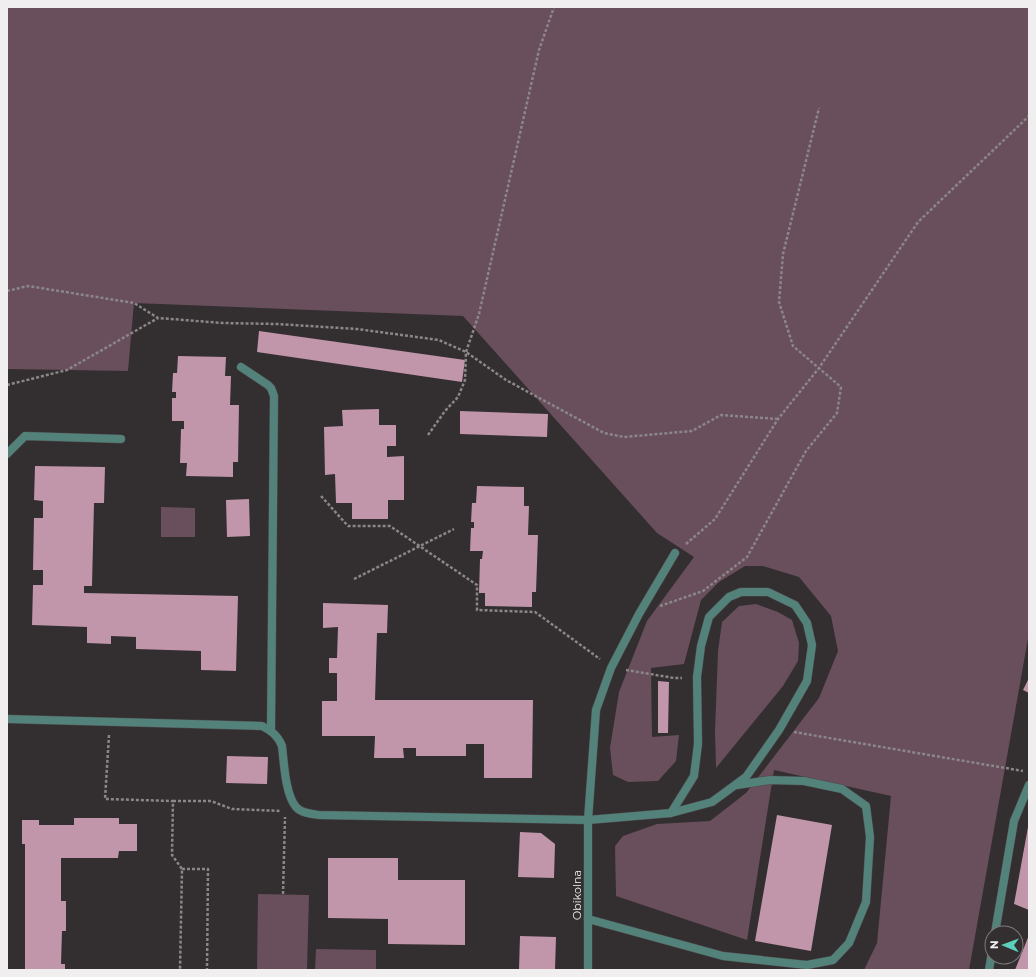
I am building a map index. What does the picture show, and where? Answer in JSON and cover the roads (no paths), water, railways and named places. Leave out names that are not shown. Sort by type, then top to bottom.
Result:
[{"type":"street","points":[[241,367],[268,384],[274,396],[271,730]]},
{"type":"street","points":[[7,454],[25,436],[121,439]]},
{"type":"street","name":"Obikolna","points":[[588,970],[588,820],[596,710],[611,668],[639,614],[675,553]]},
{"type":"street","points":[[7,719],[262,726],[271,730],[279,738],[282,746],[291,799],[296,808],[307,813],[319,815],[588,820],[670,813],[712,802],[746,777],[780,730],[807,681],[812,645],[807,623],[795,604],[768,592],[741,592],[729,598],[708,616],[701,646],[697,677],[698,744],[694,776],[670,813]]},
{"type":"street","points":[[588,919],[723,956],[807,964],[833,960],[849,943],[866,902],[870,837],[866,806],[842,789],[804,780],[770,780],[734,785]]},
{"type":"street","points":[[996,925],[1014,821],[1029,785]]}]
